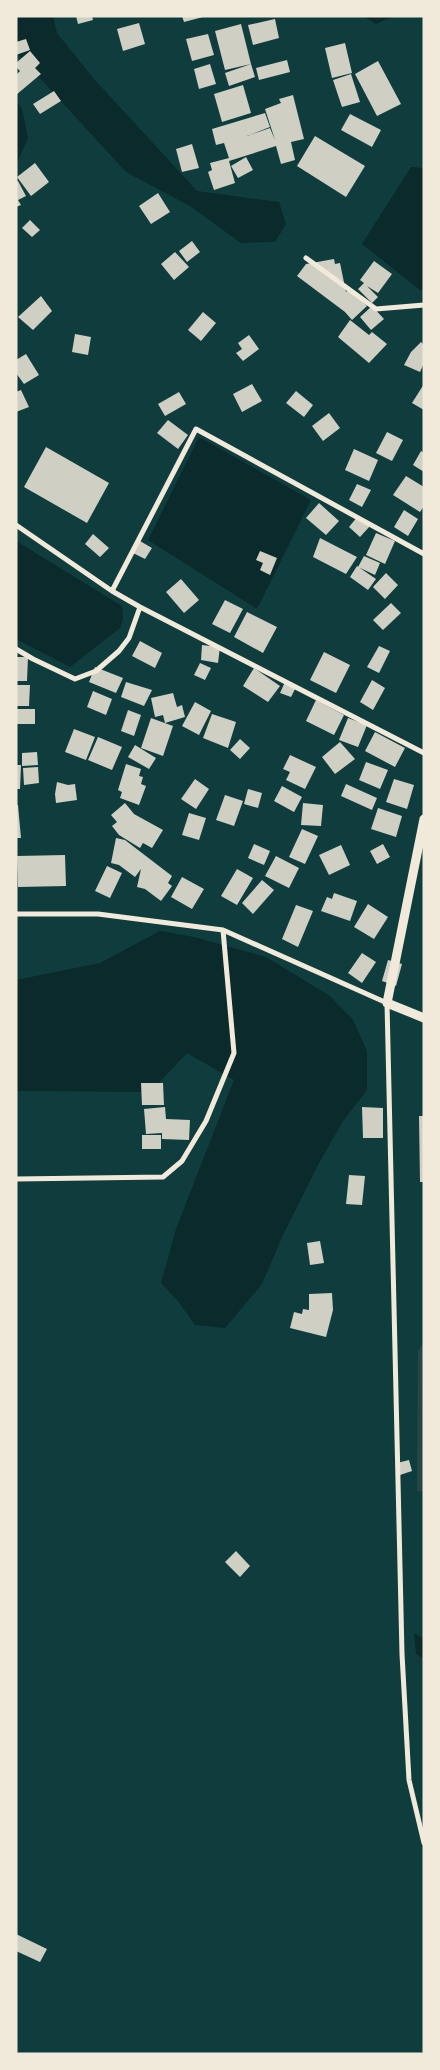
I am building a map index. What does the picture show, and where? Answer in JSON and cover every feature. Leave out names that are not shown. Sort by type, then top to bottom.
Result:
[{"type":"street","points":[[306,258],[376,309],[424,305]]},
{"type":"street","points":[[112,591],[196,429],[424,554]]},
{"type":"street","points":[[16,525],[112,591],[140,607],[424,753]]},
{"type":"street","points":[[16,649],[74,679],[96,671],[118,651],[129,638],[140,607]]},
{"type":"street","points":[[424,819],[387,1003],[402,1654],[409,1780],[424,1843]]},
{"type":"street","points":[[16,914],[98,914],[223,930],[424,1018]]},
{"type":"street","points":[[16,1180],[163,1177],[182,1161],[206,1121],[234,1053],[223,930]]},
{"type":"shaded area","points":[[16,16],[53,16],[57,33],[94,79],[197,191],[279,202],[286,224],[275,242],[241,243],[190,206],[126,172],[16,52]]},
{"type":"shaded area","points":[[363,16],[394,16],[376,24]]},
{"type":"shaded area","points":[[16,101],[22,109],[28,138],[16,165]]},
{"type":"shaded area","points":[[411,167],[424,168],[424,290],[420,290],[362,244]]},
{"type":"shaded area","points":[[199,437],[311,500],[257,609],[148,540]]},
{"type":"shaded area","points":[[16,541],[122,606],[123,618],[120,628],[70,667],[16,639]]},
{"type":"shaded area","points":[[160,931],[194,937],[266,957],[330,996],[353,1020],[367,1051],[367,1090],[343,1121],[319,1163],[283,1235],[262,1284],[225,1328],[195,1325],[178,1301],[161,1283],[176,1229],[234,1080],[187,1053],[150,1092],[16,1091],[16,980],[100,963]]},
{"type":"shaded area","points":[[424,1342],[424,1492],[417,1491],[418,1351]]},
{"type":"shaded area","points":[[414,1633],[424,1639],[424,1659],[416,1654]]},
{"type":"building","points":[[76,16],[92,16],[93,20],[78,24]]},
{"type":"building","points":[[182,16],[203,16],[203,17],[184,22]]},
{"type":"building","points":[[275,19],[279,38],[253,45],[248,25]]},
{"type":"building","points":[[139,23],[145,44],[123,51],[117,29]]},
{"type":"building","points":[[241,24],[251,64],[225,70],[215,31]]},
{"type":"building","points":[[208,34],[214,55],[192,61],[186,39]]},
{"type":"building","points":[[26,39],[30,50],[16,55],[16,42]]},
{"type":"building","points":[[345,43],[352,73],[332,78],[325,48]]},
{"type":"building","points":[[30,51],[40,63],[35,68],[41,74],[16,95],[16,75],[20,71],[16,67],[16,63]]},
{"type":"building","points":[[287,60],[290,72],[259,80],[256,68]]},
{"type":"building","points":[[378,61],[401,104],[377,116],[355,74]]},
{"type":"building","points":[[210,64],[216,84],[199,89],[194,69]]},
{"type":"building","points":[[251,64],[255,77],[229,86],[225,73]]},
{"type":"building","points":[[351,74],[360,102],[342,107],[333,80]]},
{"type":"building","points":[[243,85],[251,113],[222,122],[214,94]]},
{"type":"building","points":[[54,91],[61,101],[40,114],[33,104]]},
{"type":"building","points":[[293,95],[304,139],[291,142],[295,160],[281,164],[276,146],[229,161],[235,183],[214,190],[208,172],[212,170],[210,163],[229,158],[224,143],[216,145],[212,129],[265,113],[270,127],[247,136],[270,128],[275,140],[265,109],[281,103],[279,99]]},
{"type":"building","points":[[350,114],[381,130],[372,147],[341,130]]},
{"type":"building","points":[[315,136],[365,166],[346,197],[297,166]]},
{"type":"building","points":[[192,144],[199,168],[182,172],[176,149]]},
{"type":"building","points":[[246,157],[253,170],[238,178],[231,166]]},
{"type":"building","points":[[35,163],[49,182],[31,196],[17,177]]},
{"type":"building","points":[[18,181],[26,196],[18,200],[21,205],[16,207],[16,182]]},
{"type":"building","points":[[158,193],[170,212],[151,224],[139,206]]},
{"type":"building","points":[[30,220],[40,230],[32,237],[22,228]]},
{"type":"building","points":[[192,241],[200,252],[187,262],[179,251]]},
{"type":"building","points":[[175,252],[189,267],[174,280],[161,264]]},
{"type":"building","points":[[334,259],[335,264],[340,263],[346,292],[350,288],[367,306],[352,320],[345,312],[297,276],[306,264]]},
{"type":"building","points":[[374,261],[392,274],[378,293],[367,286],[378,297],[372,303],[358,289],[364,283],[360,280]]},
{"type":"building","points":[[41,296],[52,311],[33,330],[18,317]]},
{"type":"building","points":[[372,306],[384,319],[371,330],[360,317]]},
{"type":"building","points":[[203,312],[216,323],[201,341],[188,330]]},
{"type":"building","points":[[350,320],[369,335],[372,332],[387,344],[369,363],[338,337]]},
{"type":"building","points":[[75,334],[91,337],[88,355],[72,352]]},
{"type":"building","points":[[249,335],[259,349],[243,361],[236,353],[242,349],[238,343]]},
{"type":"building","points":[[421,342],[424,345],[424,363],[420,372],[404,365],[411,352]]},
{"type":"building","points":[[26,354],[39,375],[24,384],[16,373],[16,360]]},
{"type":"building","points":[[252,384],[262,401],[242,412],[233,394]]},
{"type":"building","points":[[424,384],[424,410],[412,403]]},
{"type":"building","points":[[21,390],[29,407],[16,412],[16,392]]},
{"type":"building","points":[[296,391],[313,405],[304,417],[286,403]]},
{"type":"building","points":[[179,392],[186,404],[165,416],[158,404]]},
{"type":"building","points":[[329,413],[340,428],[323,441],[312,426]]},
{"type":"building","points":[[168,420],[188,435],[178,449],[157,433]]},
{"type":"building","points":[[387,432],[403,440],[392,461],[376,453]]},
{"type":"building","points":[[46,447],[109,483],[87,523],[24,487]]},
{"type":"building","points":[[354,449],[378,460],[369,481],[345,470]]},
{"type":"building","points":[[421,451],[424,453],[424,472],[413,465]]},
{"type":"building","points":[[406,476],[424,487],[424,506],[420,512],[393,495]]},
{"type":"building","points":[[357,484],[371,490],[362,507],[349,500]]},
{"type":"building","points":[[319,503],[339,521],[326,535],[306,518]]},
{"type":"building","points":[[404,510],[418,519],[408,536],[394,527]]},
{"type":"building","points":[[358,516],[370,526],[360,537],[349,527]]},
{"type":"building","points":[[376,533],[395,541],[385,564],[366,555]]},
{"type":"building","points":[[93,534],[109,548],[100,557],[85,544]]},
{"type":"building","points":[[320,538],[357,557],[346,574],[313,557]]},
{"type":"building","points":[[140,541],[152,548],[145,559],[133,553]]},
{"type":"building","points":[[260,551],[277,558],[270,575],[260,570],[263,563],[256,560]]},
{"type":"building","points":[[364,556],[380,563],[375,575],[358,567]]},
{"type":"building","points":[[357,566],[376,579],[368,590],[350,577]]},
{"type":"building","points":[[386,573],[398,585],[385,599],[373,587]]},
{"type":"building","points":[[181,579],[199,600],[184,613],[166,592]]},
{"type":"building","points":[[225,600],[243,609],[230,633],[212,624]]},
{"type":"building","points":[[391,603],[401,613],[383,630],[373,620]]},
{"type":"building","points":[[247,612],[277,627],[263,653],[234,637]]},
{"type":"building","points":[[140,641],[162,653],[155,668],[132,656]]},
{"type":"building","points":[[202,645],[220,647],[218,663],[201,660]]},
{"type":"building","points":[[379,646],[390,651],[379,673],[367,667]]},
{"type":"building","points":[[324,652],[350,665],[336,693],[310,680]]},
{"type":"building","points":[[16,657],[28,657],[27,681],[16,681]]},
{"type":"building","points":[[200,663],[211,668],[205,680],[194,675]]},
{"type":"building","points":[[95,667],[123,678],[116,693],[89,682]]},
{"type":"building","points":[[254,668],[280,686],[268,702],[243,686]]},
{"type":"building","points":[[372,680],[385,688],[373,710],[360,702]]},
{"type":"building","points":[[126,682],[152,690],[144,706],[121,697]]},
{"type":"building","points":[[285,682],[296,687],[291,697],[280,693]]},
{"type":"building","points":[[16,685],[30,685],[29,706],[16,706]]},
{"type":"building","points":[[93,691],[112,699],[106,715],[87,707]]},
{"type":"building","points":[[173,693],[177,707],[182,705],[185,717],[165,723],[163,715],[155,717],[151,698]]},
{"type":"building","points":[[316,700],[344,715],[334,735],[306,721]]},
{"type":"building","points":[[195,702],[211,711],[199,735],[182,726]]},
{"type":"building","points":[[16,709],[35,709],[35,724],[16,724]]},
{"type":"building","points":[[128,710],[141,715],[134,736],[121,731]]},
{"type":"building","points":[[212,714],[236,722],[228,748],[203,738]]},
{"type":"building","points":[[151,718],[173,726],[163,756],[141,748]]},
{"type":"building","points":[[348,718],[367,725],[358,747],[339,740]]},
{"type":"building","points":[[74,729],[95,737],[86,760],[65,752]]},
{"type":"building","points":[[375,732],[405,748],[395,767],[365,751]]},
{"type":"building","points":[[98,737],[122,747],[112,770],[88,760]]},
{"type":"building","points":[[240,739],[250,748],[240,759],[230,750]]},
{"type":"building","points":[[340,742],[355,759],[335,774],[322,757]]},
{"type":"building","points":[[135,745],[156,758],[149,769],[128,757]]},
{"type":"building","points":[[37,752],[38,765],[22,766],[22,753]]},
{"type":"building","points":[[290,755],[316,767],[305,789],[286,780],[290,772],[283,769]]},
{"type":"building","points":[[366,762],[388,770],[380,789],[359,780]]},
{"type":"building","points":[[126,764],[141,769],[139,776],[143,777],[141,784],[146,786],[139,805],[120,798],[122,792],[118,790]]},
{"type":"building","points":[[16,765],[21,765],[20,789],[16,789]]},
{"type":"building","points":[[38,767],[39,783],[24,785],[23,768]]},
{"type":"building","points":[[195,779],[209,789],[196,809],[181,799]]},
{"type":"building","points":[[394,779],[414,785],[407,809],[386,802]]},
{"type":"building","points":[[57,782],[68,785],[75,784],[77,800],[56,803]]},
{"type":"building","points":[[346,784],[377,798],[372,810],[341,796]]},
{"type":"building","points":[[282,786],[302,797],[294,812],[274,801]]},
{"type":"building","points":[[248,789],[262,793],[258,808],[244,804]]},
{"type":"building","points":[[225,795],[243,801],[234,826],[216,820]]},
{"type":"building","points":[[125,803],[134,814],[163,830],[152,848],[143,843],[140,848],[119,835],[112,826],[117,822],[111,815]]},
{"type":"building","points":[[303,803],[323,805],[321,826],[301,825]]},
{"type":"building","points":[[16,805],[18,805],[21,838],[16,838]]},
{"type":"building","points":[[378,808],[402,816],[396,837],[371,829]]},
{"type":"building","points":[[189,813],[206,818],[199,840],[182,835]]},
{"type":"building","points":[[302,829],[318,836],[305,864],[289,857]]},
{"type":"building","points":[[116,838],[125,840],[172,876],[168,883],[172,886],[161,901],[145,889],[137,887],[141,869],[135,877],[119,865],[111,863]]},
{"type":"building","points":[[254,844],[270,851],[264,865],[248,858]]},
{"type":"building","points":[[383,844],[390,857],[377,864],[370,851]]},
{"type":"building","points":[[341,845],[350,865],[329,875],[319,855]]},
{"type":"building","points":[[65,855],[66,886],[18,887],[17,856]]},
{"type":"building","points":[[276,856],[299,868],[289,888],[265,876]]},
{"type":"building","points":[[107,866],[122,873],[110,898],[95,891]]},
{"type":"building","points":[[237,869],[253,878],[237,905],[221,896]]},
{"type":"building","points":[[182,877],[204,889],[192,909],[171,897]]},
{"type":"building","points":[[262,880],[274,890],[253,914],[242,903]]},
{"type":"building","points":[[334,893],[357,901],[350,921],[321,911],[327,897],[332,899]]},
{"type":"building","points":[[368,904],[388,917],[374,939],[354,927]]},
{"type":"building","points":[[296,905],[313,911],[298,947],[282,939]]},
{"type":"building","points":[[362,953],[376,962],[362,983],[348,973]]},
{"type":"building","points":[[388,960],[402,964],[396,986],[382,981]]},
{"type":"building","points":[[141,1083],[163,1083],[164,1105],[142,1105]]},
{"type":"building","points":[[165,1107],[166,1119],[190,1120],[189,1140],[162,1139],[162,1133],[146,1134],[144,1109]]},
{"type":"building","points":[[362,1107],[383,1108],[383,1138],[363,1138]]},
{"type":"building","points":[[419,1116],[424,1116],[424,1182],[420,1182]]},
{"type":"building","points":[[142,1135],[161,1135],[161,1149],[142,1149]]},
{"type":"building","points":[[349,1175],[365,1176],[362,1205],[346,1204]]},
{"type":"building","points":[[320,1241],[324,1263],[310,1265],[307,1243]]},
{"type":"building","points":[[332,1293],[333,1310],[326,1337],[290,1328],[294,1312],[302,1314],[303,1309],[309,1310],[309,1294]]},
{"type":"building","points":[[409,1460],[412,1471],[400,1475],[397,1463]]},
{"type":"building","points":[[236,1551],[250,1566],[240,1577],[225,1562]]},
{"type":"building","points":[[16,1934],[47,1949],[40,1962],[16,1951]]}]
